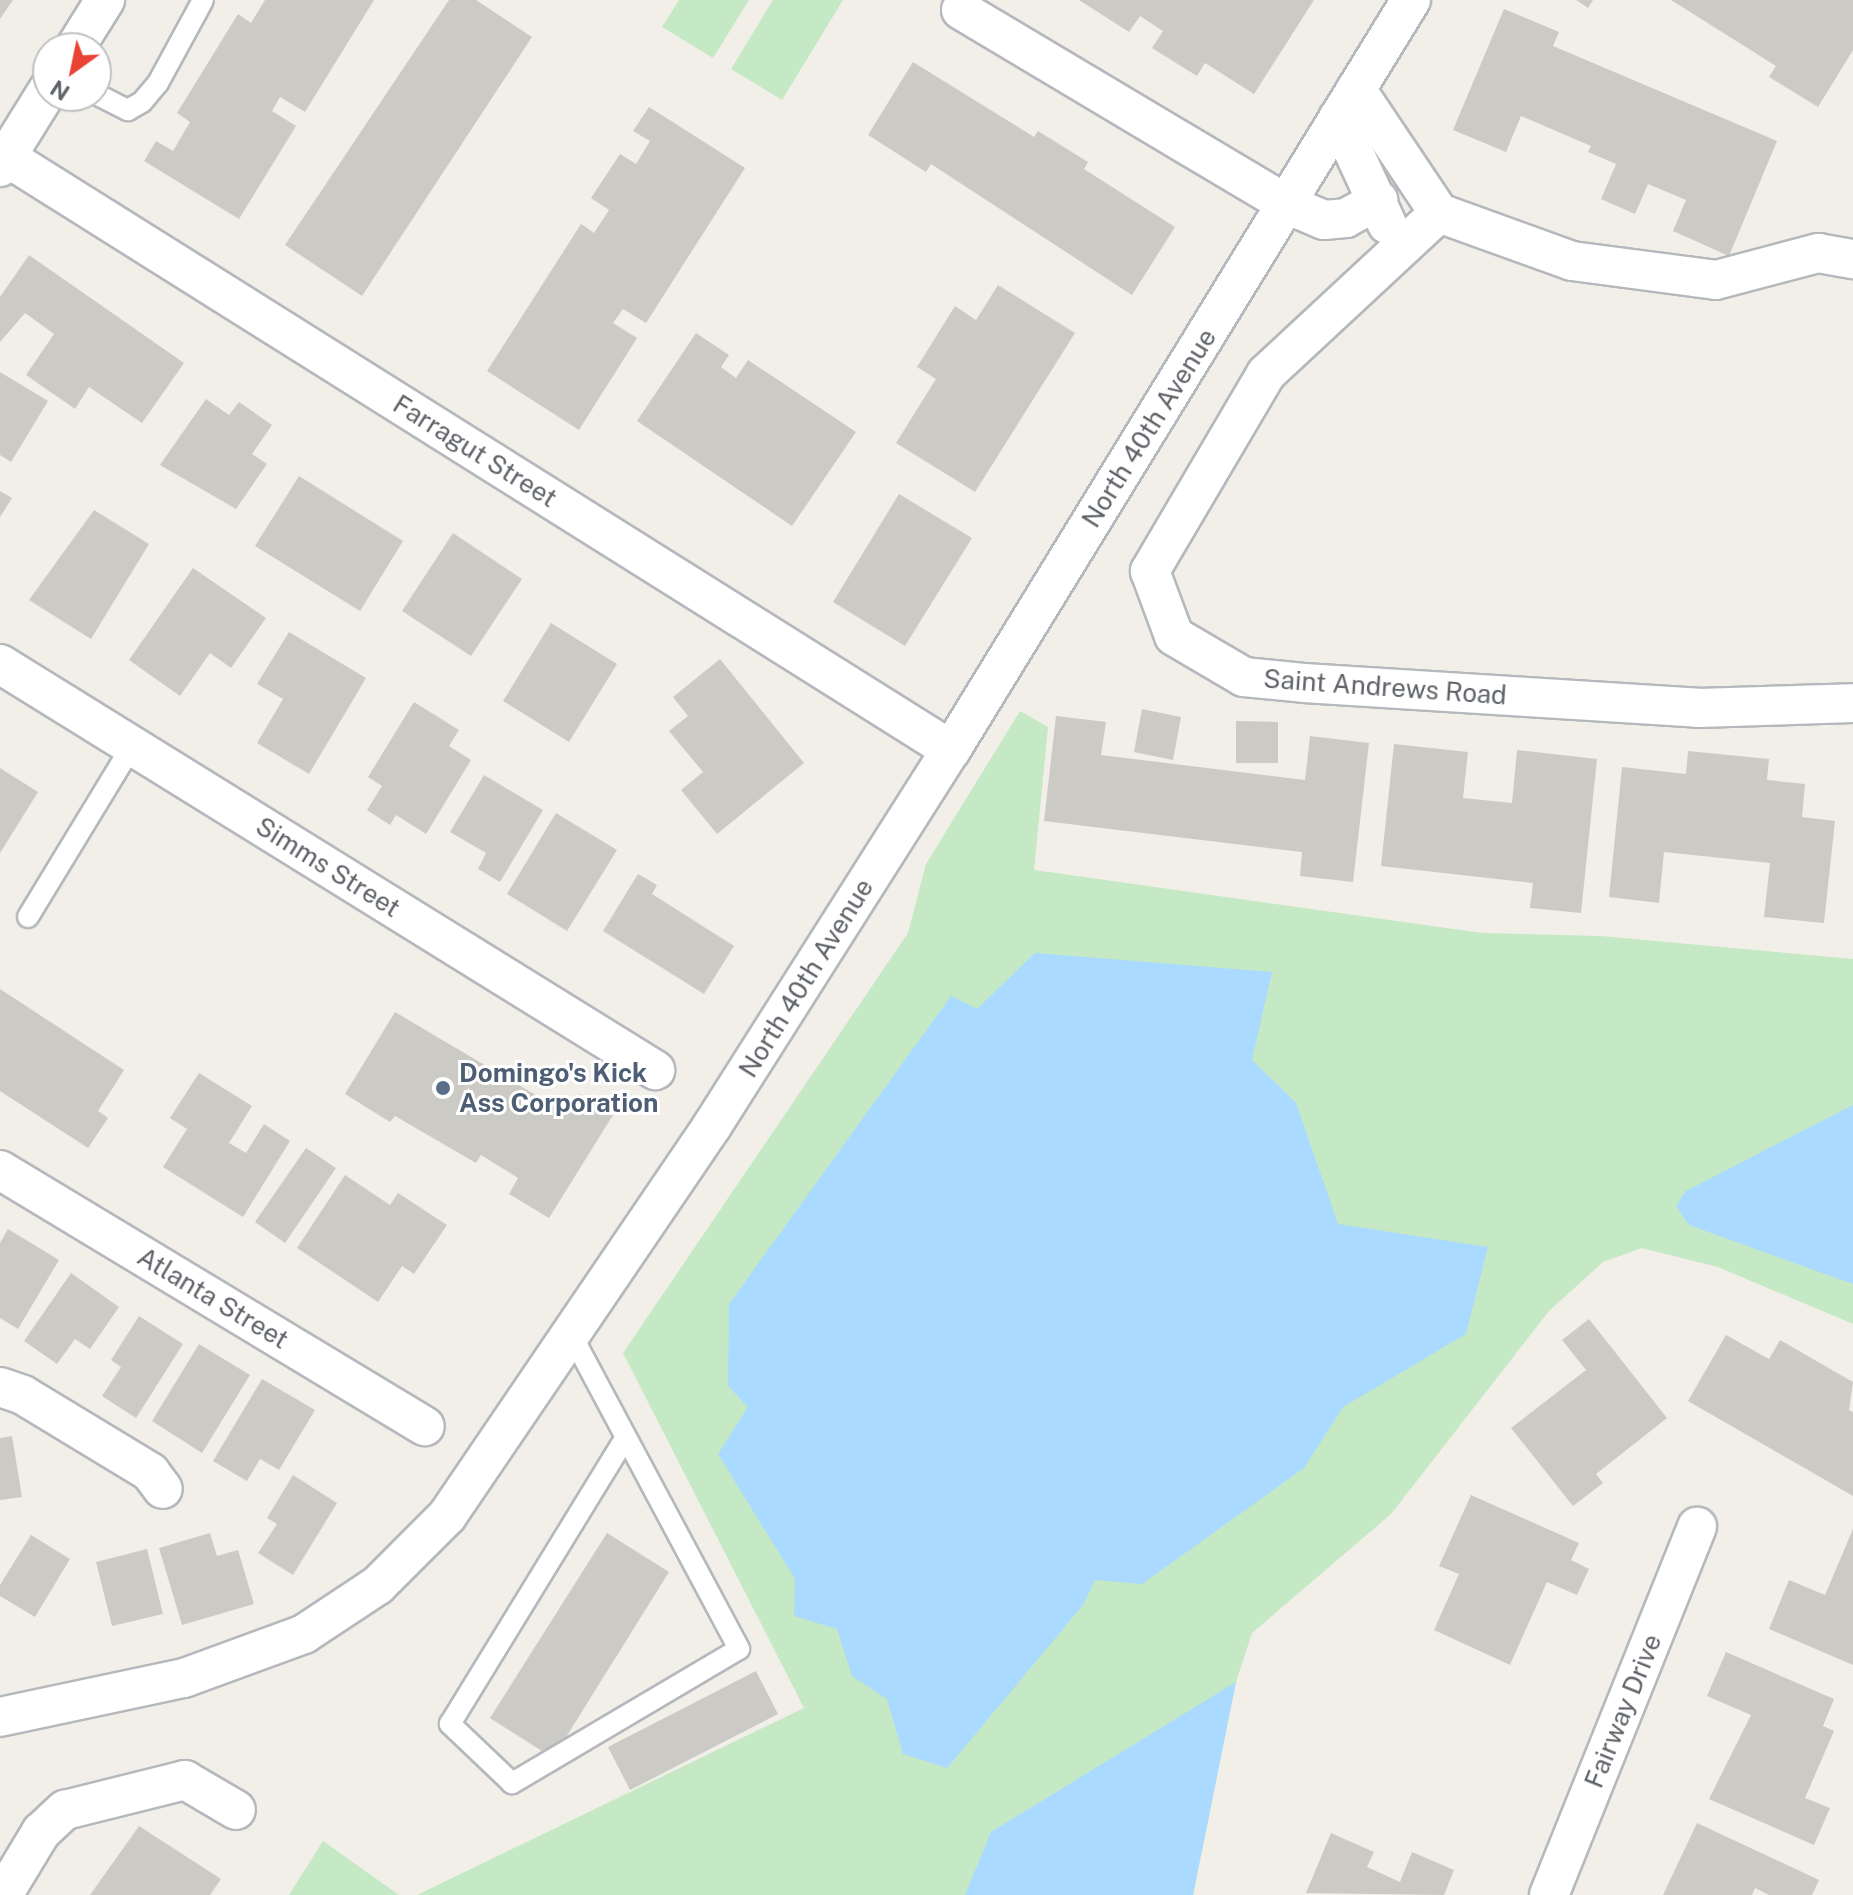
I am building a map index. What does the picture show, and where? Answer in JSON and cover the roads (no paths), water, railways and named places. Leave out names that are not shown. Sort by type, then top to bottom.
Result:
[{"type":"street","points":[[85,32],[105,0]]},
{"type":"street","name":"North 40th Avenue","points":[[0,1717],[184,1678],[304,1634],[378,1585],[447,1516],[712,1126],[951,750],[1411,0]]},
{"type":"street","points":[[961,10],[1286,204],[1324,220],[1346,218],[1378,200]]},
{"type":"street","points":[[1347,103],[1397,255]]},
{"type":"street","points":[[1347,103],[1439,213],[1572,261],[1716,280],[1818,253],[1853,259]]},
{"type":"street","points":[[2,159],[33,112]]},
{"type":"street","name":"Farragut Street","points":[[2,159],[951,750]]},
{"type":"street","name":"Saint Andrews Road","points":[[1439,213],[1266,374],[1150,571],[1174,636],[1244,677],[1304,683],[1698,708],[1853,703]]},
{"type":"street","name":"Simms Street","points":[[0,664],[655,1070]]},
{"type":"street","name":"Atlanta Street","points":[[0,1170],[425,1426]]},
{"type":"street","points":[[0,1387],[23,1395],[150,1472],[163,1489]]},
{"type":"street","name":"Fairway Drive","points":[[1549,1895],[1697,1527]]},
{"type":"street","points":[[3,1895],[41,1832],[65,1810],[185,1780],[236,1810]]},
{"type":"lane","points":[[112,102],[128,110],[142,102],[158,83],[203,0]]},
{"type":"lane","points":[[28,917],[132,746]]},
{"type":"lane","points":[[571,1334],[739,1649],[512,1783],[450,1724],[625,1438]]},
{"type":"water","points":[[1035,953],[1272,972],[1252,1060],[1296,1103],[1338,1224],[1488,1247],[1466,1334],[1343,1407],[1304,1468],[1142,1584],[1095,1580],[1083,1605],[947,1768],[903,1754],[887,1699],[852,1676],[837,1629],[794,1616],[795,1579],[718,1454],[748,1407],[728,1386],[729,1304],[951,996],[977,1009]]},
{"type":"water","points":[[1853,1105],[1853,1284],[1689,1225],[1676,1206],[1686,1191]]},
{"type":"water","points":[[1236,1682],[1193,1895],[965,1895],[991,1832]]},
{"type":"place","name":"Domingo's Kick Ass Corporation","points":[[443,1088]]}]
